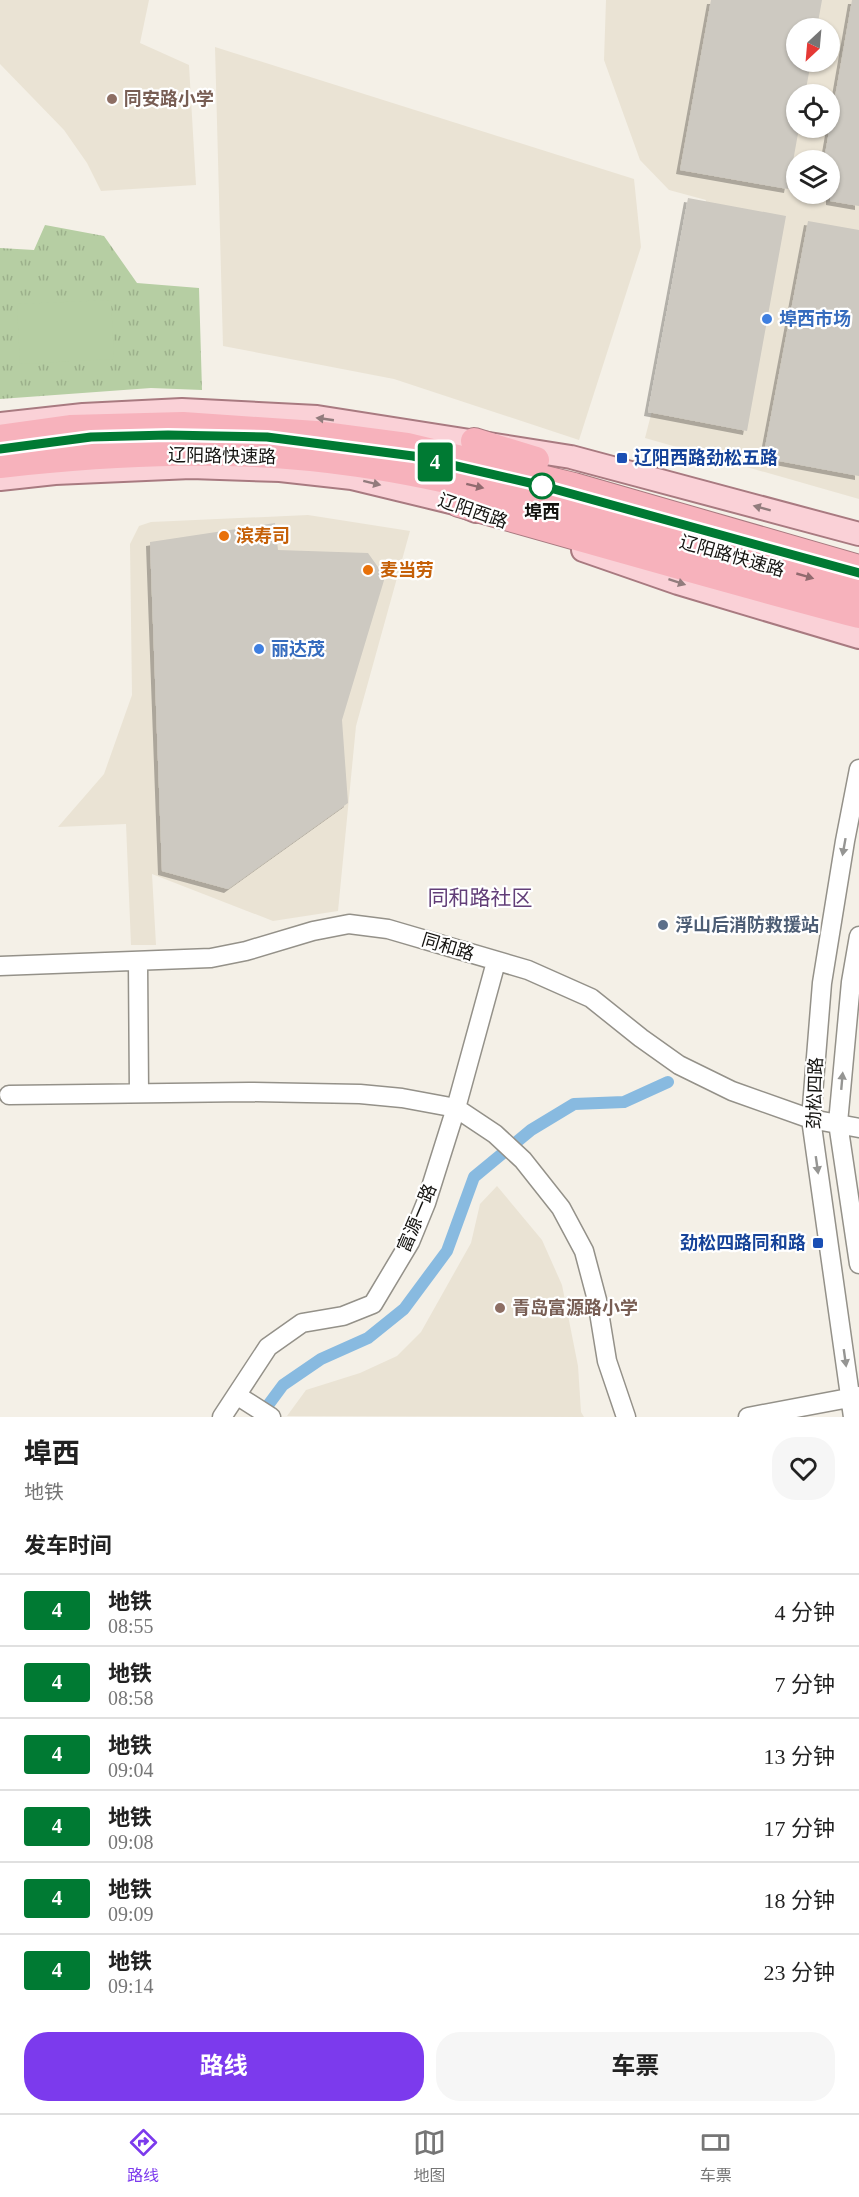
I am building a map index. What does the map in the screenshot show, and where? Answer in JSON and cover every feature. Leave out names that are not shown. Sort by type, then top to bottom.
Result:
[{"type":"highway","name":"辽阳路快速路","points":[[0,438],[70,428],[183,425],[316,434],[407,446],[574,486],[859,568]]},
{"type":"highway","points":[[474,441],[652,497],[859,552]]},
{"type":"highway","name":"辽阳路快速路","points":[[0,465],[78,457],[172,454],[261,455],[355,463],[440,477],[547,504],[859,591]]},
{"type":"highway","points":[[459,504],[859,615]]},
{"type":"main road","points":[[0,424],[83,415],[182,410],[317,417],[571,457],[859,534]]},
{"type":"main road","name":"辽阳西路","points":[[0,479],[55,473],[191,467],[280,470],[352,478],[459,504],[559,542],[678,583],[859,637]]},
{"type":"street","name":"劲松四路","points":[[853,1417],[855,1397],[811,1119],[822,983],[859,769]]},
{"type":"street","name":"同和路","points":[[0,966],[211,958],[246,951],[313,931],[350,924],[388,929],[528,970],[591,998],[640,1038],[679,1065],[732,1091],[811,1119],[859,1128]]},
{"type":"street","name":"劲松四路","points":[[859,936],[851,982],[838,1123],[859,1264]]},
{"type":"street","points":[[138,962],[140,1093]]},
{"type":"street","name":"富源一路","points":[[222,1417],[239,1396],[268,1347],[302,1323],[343,1316],[373,1304],[410,1242],[426,1203],[456,1108],[496,962]]},
{"type":"street","points":[[9,1095],[360,1094],[402,1098],[456,1108],[495,1134],[523,1160],[561,1208],[584,1251],[597,1300],[607,1361],[626,1417]]},
{"type":"street","points":[[239,1396],[271,1417]]},
{"type":"street","points":[[748,1417],[855,1397]]},
{"type":"shaded area","name":"同安路小学","points":[[0,0],[149,0],[140,43],[189,65],[196,185],[101,191],[87,163],[64,130],[0,64]]},
{"type":"shaded area","name":"埠西市场","points":[[606,0],[859,0],[859,499],[645,438],[706,200],[669,190],[640,160],[604,60]]},
{"type":"shaded area","points":[[215,47],[634,179],[641,247],[579,440],[394,379],[223,346]]},
{"type":"shaded area","name":"丽达茂","points":[[308,515],[410,531],[356,726],[338,911],[273,921],[152,874],[156,945],[131,945],[126,824],[58,827],[104,774],[132,695],[130,544],[139,526],[151,522]]},
{"type":"shaded area","name":"青岛富源路小学","points":[[497,1186],[542,1240],[562,1285],[578,1366],[581,1412],[584,1417],[287,1416],[306,1390],[360,1373],[397,1356],[421,1332],[471,1243],[480,1204]]},
{"type":"green space","points":[[45,225],[104,236],[137,283],[199,288],[202,390],[151,388],[0,399],[0,248],[34,250]]},
{"type":"green space","points":[[111,300],[114,359],[20,364],[17,304]]},
{"type":"building","points":[[711,0],[822,0],[819,18],[786,18],[786,72],[809,72],[807,84],[786,84],[786,138],[797,138],[795,150],[786,150],[786,189],[680,170]]},
{"type":"building","points":[[852,0],[859,0],[859,206],[840,203],[840,150],[826,150],[828,138],[840,138],[840,84],[837,84]]},
{"type":"building","points":[[688,198],[786,216],[747,431],[648,412]]},
{"type":"building","points":[[808,221],[859,230],[859,476],[763,458]]},
{"type":"building","name":"丽达茂","points":[[275,523],[278,550],[368,553],[385,577],[342,720],[348,803],[228,889],[162,871],[150,542]]},
{"type":"waterway","points":[[260,1416],[283,1385],[321,1359],[368,1338],[404,1309],[447,1251],[474,1177],[531,1130],[574,1104],[624,1102],[668,1082]]},
{"type":"metro line","name":"4","points":[[0,449],[91,437],[168,435],[267,437],[413,456],[543,486],[859,573]]},
{"type":"place","name":"同安路小学","points":[[112,99]]},
{"type":"place","name":"埠西市场","points":[[767,319]]},
{"type":"place","name":"辽阳西路劲松五路","points":[[622,458]]},
{"type":"place","name":"埠西","points":[[542,486]]},
{"type":"place","name":"滨寿司","points":[[224,536]]},
{"type":"place","name":"麦当劳","points":[[368,570]]},
{"type":"place","name":"丽达茂","points":[[259,649]]},
{"type":"place","name":"浮山后消防救援站","points":[[663,925]]},
{"type":"place","name":"劲松四路同和路","points":[[818,1243]]},
{"type":"place","name":"青岛富源路小学","points":[[500,1308]]},
{"type":"district","name":"同和路社区","points":[[480,898]]}]
